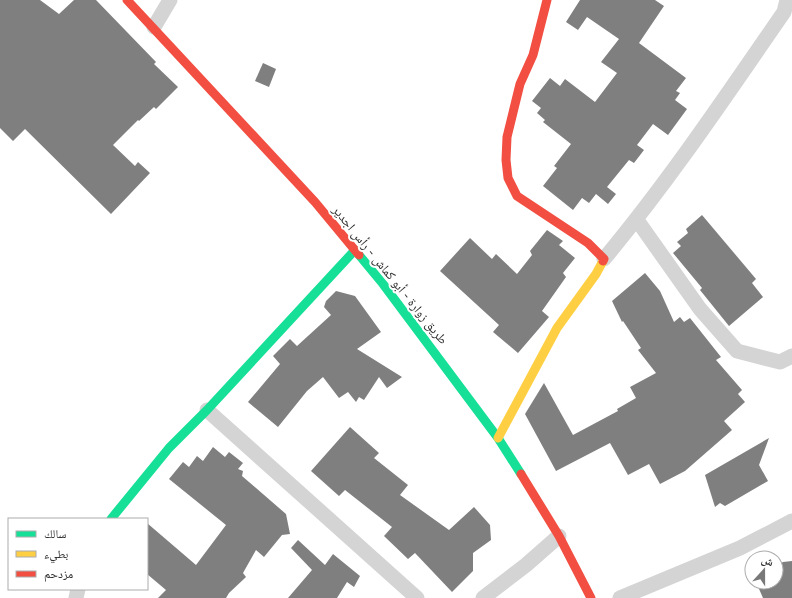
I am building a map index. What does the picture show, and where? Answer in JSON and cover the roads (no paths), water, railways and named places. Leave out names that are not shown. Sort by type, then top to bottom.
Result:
[{"type":"street","name":"طريق زوارة - أبو كماش - رأس اجدير","points":[[127,0],[154,27],[315,202],[383,284],[498,438],[559,536],[591,598]]},
{"type":"street","points":[[154,27],[170,0]]},
{"type":"street","points":[[547,0],[532,55],[520,84],[513,113],[508,137],[506,160],[508,178],[517,196],[588,243],[604,260]]},
{"type":"street","points":[[498,438],[557,328],[596,274],[604,260],[637,220],[784,12],[787,0]]},
{"type":"street","points":[[637,220],[700,309],[737,351],[780,362],[792,356]]},
{"type":"street","points":[[112,518],[169,448],[207,410],[355,250]]},
{"type":"street","points":[[207,410],[417,598]]},
{"type":"street","points":[[620,598],[740,548],[792,521]]},
{"type":"street","points":[[483,598],[526,565],[559,536]]}]
